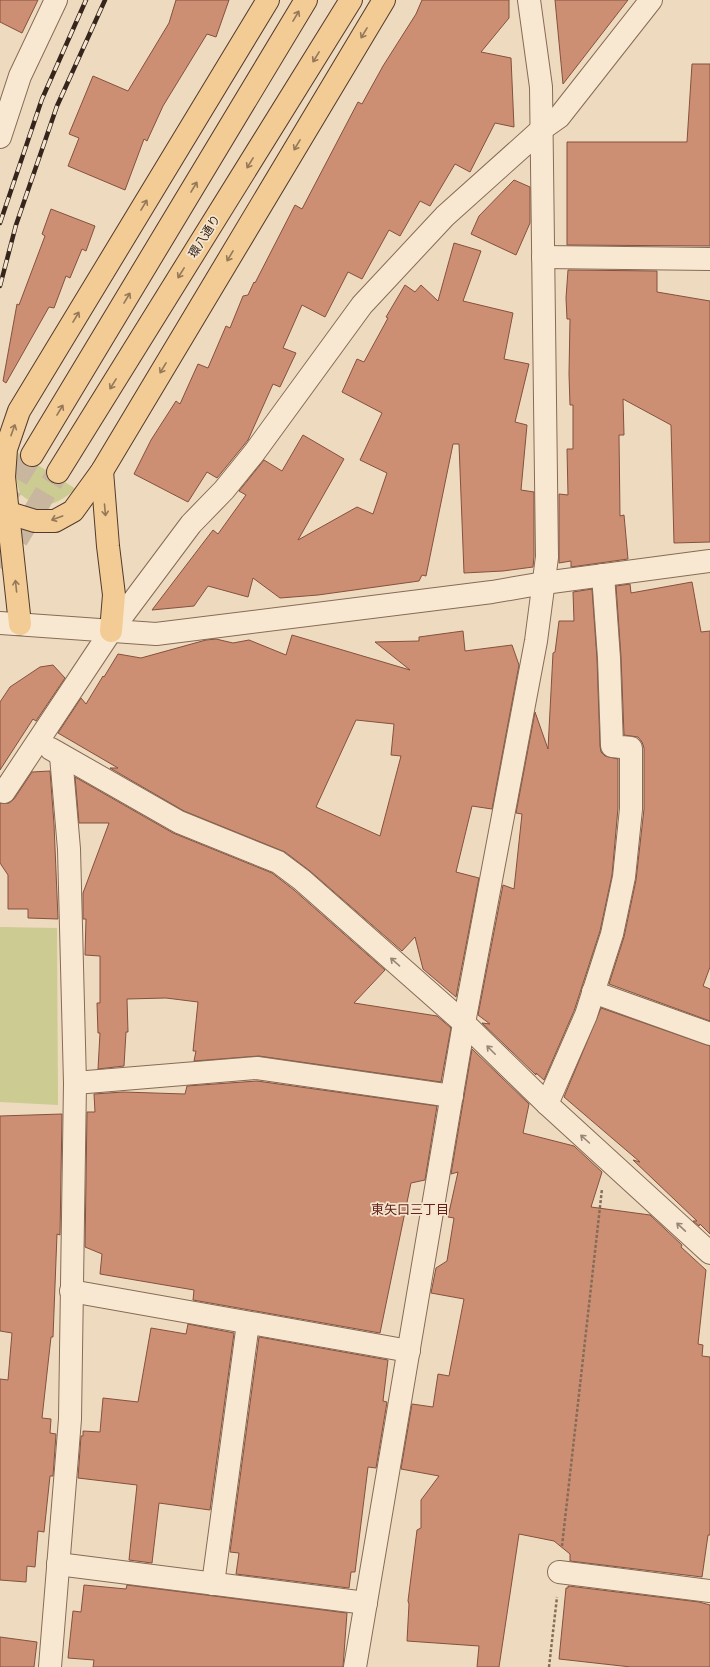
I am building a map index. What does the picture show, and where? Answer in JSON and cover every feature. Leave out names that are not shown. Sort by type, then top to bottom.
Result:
[{"type":"main road","points":[[10,624],[9,512],[4,477],[6,449],[19,411],[268,0]]},
{"type":"main road","points":[[32,455],[306,0]]},
{"type":"main road","name":"環八通り","points":[[58,472],[351,0]]},
{"type":"main road","points":[[9,512],[35,521],[55,520],[73,511],[102,471],[384,0]]},
{"type":"main road","points":[[102,471],[108,546],[114,595],[111,631]]},
{"type":"street","points":[[0,138],[20,76],[56,0]]},
{"type":"street","points":[[355,1667],[464,1023],[536,641],[547,557],[541,88],[529,0]]},
{"type":"street","points":[[4,792],[111,631],[192,524],[224,490],[254,453],[362,305],[445,216],[542,129],[559,117],[651,0]]},
{"type":"street","points":[[543,257],[710,259]]},
{"type":"street","points":[[10,624],[156,634],[492,592],[544,583],[710,562]]},
{"type":"street","points":[[546,1104],[583,1022],[612,934],[624,877],[632,809],[631,748],[612,746],[609,658],[603,575]]},
{"type":"street","points":[[39,741],[62,756],[179,822],[278,862],[302,880],[464,1023],[546,1104],[710,1254]]},
{"type":"street","points":[[50,1667],[70,1419],[75,1083],[69,849],[62,756]]},
{"type":"street","points":[[593,992],[710,1034]]},
{"type":"street","points":[[75,1083],[257,1068],[452,1096]]},
{"type":"street","points":[[71,1292],[409,1351]]},
{"type":"street","points":[[213,1584],[248,1323]]},
{"type":"street","points":[[58,1564],[366,1603]]},
{"type":"street","points":[[560,1572],[710,1591]]},
{"type":"path","points":[[549,1667],[605,1157]]},
{"type":"green space","points":[[17,452],[76,489],[62,499],[49,504],[42,505],[28,500],[20,494],[14,471]]},
{"type":"green space","points":[[0,927],[57,928],[58,1105],[0,1102]]},
{"type":"building","points":[[0,0],[38,0],[22,33],[0,22]]},
{"type":"building","points":[[176,0],[229,0],[216,37],[207,34],[163,106],[147,141],[144,139],[125,190],[68,166],[79,138],[69,134],[93,76],[128,91],[169,23]]},
{"type":"building","points":[[422,0],[509,0],[509,18],[481,52],[511,58],[514,127],[495,123],[470,172],[455,164],[430,206],[420,201],[400,236],[389,230],[362,279],[348,272],[325,317],[302,305],[283,348],[296,353],[280,387],[273,384],[248,440],[217,478],[207,472],[188,502],[134,474],[151,440],[176,401],[180,404],[198,364],[208,368],[226,326],[230,328],[243,296],[248,295],[254,282],[255,283],[295,205],[302,209],[358,102],[362,104],[383,66],[416,14]]},
{"type":"building","points":[[555,0],[628,0],[563,84]]},
{"type":"building","points":[[692,64],[710,64],[710,246],[567,245],[567,142],[687,142]]},
{"type":"building","points":[[514,180],[530,187],[530,223],[516,255],[471,234],[479,216]]},
{"type":"building","points":[[51,209],[95,226],[86,251],[82,249],[70,278],[66,276],[54,308],[49,307],[6,383],[3,381],[17,304],[19,305],[45,236],[42,234]]},
{"type":"building","points":[[454,243],[481,251],[463,301],[513,313],[504,359],[529,364],[515,422],[527,425],[521,490],[534,492],[533,567],[503,571],[464,573],[459,444],[453,444],[426,576],[422,575],[419,581],[318,595],[280,598],[253,578],[248,597],[208,586],[194,606],[152,610],[213,530],[218,534],[246,495],[239,491],[264,460],[282,471],[303,435],[344,459],[298,540],[357,507],[373,514],[387,473],[360,460],[382,413],[342,392],[357,359],[364,362],[388,318],[386,317],[405,285],[415,292],[421,285],[438,301]]},
{"type":"building","points":[[568,270],[657,271],[657,292],[710,301],[710,542],[674,543],[671,425],[623,399],[624,435],[619,435],[620,516],[624,515],[628,559],[571,567],[571,561],[559,563],[559,494],[568,495],[567,449],[573,449],[573,405],[570,405],[569,374],[570,319],[567,319],[566,298]]},
{"type":"building","points":[[692,582],[701,632],[710,631],[710,967],[703,986],[710,989],[710,1021],[609,984],[624,937],[636,880],[644,809],[644,748],[638,737],[624,735],[616,586],[630,584],[631,593]]},
{"type":"building","points":[[592,589],[597,659],[600,746],[601,752],[605,756],[618,759],[618,808],[612,875],[600,931],[574,1011],[544,1080],[536,1073],[536,1075],[482,1023],[490,1024],[478,1015],[503,885],[514,889],[522,814],[516,813],[535,712],[548,749],[553,653],[555,652],[559,621],[574,621],[573,592]]},
{"type":"building","points":[[463,631],[465,651],[512,645],[519,665],[492,809],[472,806],[456,872],[479,878],[456,997],[423,969],[415,937],[402,951],[310,871],[285,852],[184,811],[110,768],[118,768],[58,733],[81,698],[86,704],[118,654],[141,658],[206,640],[216,639],[233,643],[249,640],[286,655],[292,635],[410,670],[375,642],[419,641],[419,637]],"holes":[[[356,720],[394,724],[391,755],[401,756],[380,836],[316,807]]]},
{"type":"building","points":[[53,665],[65,678],[36,721],[33,719],[0,770],[0,702],[10,687],[40,667]]},
{"type":"building","points":[[50,771],[58,919],[28,918],[28,909],[8,909],[8,875],[0,863],[0,803],[9,803],[14,799],[32,772]]},
{"type":"building","points":[[75,777],[173,833],[272,873],[294,890],[385,970],[354,1003],[437,1016],[451,1028],[441,1082],[259,1056],[194,1061],[196,1051],[193,1051],[198,1002],[166,998],[127,999],[128,1032],[126,1032],[124,1066],[98,1069],[100,1033],[98,1033],[97,1003],[100,1003],[100,956],[85,955],[86,919],[83,919],[83,893],[109,823],[79,823]]},
{"type":"building","points":[[601,1008],[710,1046],[710,1234],[700,1224],[699,1226],[693,1221],[697,1221],[633,1160],[640,1162],[564,1097]]},
{"type":"building","points":[[472,1049],[529,1104],[523,1133],[574,1146],[602,1172],[591,1207],[650,1215],[706,1270],[698,1344],[703,1345],[702,1356],[710,1357],[710,1535],[708,1535],[702,1577],[570,1561],[570,1554],[554,1541],[519,1534],[499,1667],[477,1667],[479,1646],[407,1641],[408,1601],[417,1530],[421,1528],[421,1500],[439,1476],[401,1469],[412,1404],[433,1407],[438,1374],[449,1376],[464,1299],[431,1293],[436,1268],[447,1261],[454,1218],[448,1217],[458,1172],[451,1174]]},
{"type":"building","points":[[257,1081],[437,1106],[425,1180],[411,1183],[380,1333],[193,1300],[194,1290],[100,1274],[102,1254],[85,1247],[87,1112],[95,1112],[94,1094],[123,1092],[185,1094],[187,1086]]},
{"type":"building","points":[[62,1114],[60,1235],[57,1234],[53,1337],[51,1337],[42,1418],[51,1419],[50,1433],[56,1434],[53,1476],[50,1476],[44,1532],[38,1531],[35,1567],[27,1566],[26,1582],[0,1580],[0,1379],[8,1380],[12,1333],[0,1331],[0,1116]]},
{"type":"building","points":[[188,1324],[234,1333],[210,1510],[159,1503],[152,1563],[129,1560],[137,1485],[78,1478],[81,1436],[83,1436],[83,1431],[100,1432],[103,1398],[138,1402],[151,1328],[186,1334]]},
{"type":"building","points":[[259,1337],[388,1360],[383,1401],[387,1402],[376,1468],[368,1467],[355,1572],[351,1572],[349,1588],[236,1574],[239,1553],[230,1552]]},
{"type":"building","points":[[84,1585],[126,1589],[127,1585],[347,1613],[343,1667],[93,1667],[94,1660],[68,1658],[73,1611],[81,1612]]},
{"type":"building","points":[[568,1586],[699,1602],[710,1605],[710,1667],[631,1667],[559,1659],[566,1588],[568,1588]]},
{"type":"building","points":[[0,1637],[37,1642],[34,1667],[0,1667]]},
{"type":"tunnel","points":[[0,507],[32,455]]},
{"type":"tunnel","points":[[0,568],[58,472]]},
{"type":"railway","points":[[0,223],[42,99],[86,0]]},
{"type":"railway","points":[[0,286],[16,225],[57,106],[105,0]]},
{"type":"district","name":"東矢口三丁目","points":[[410,1209]]}]
